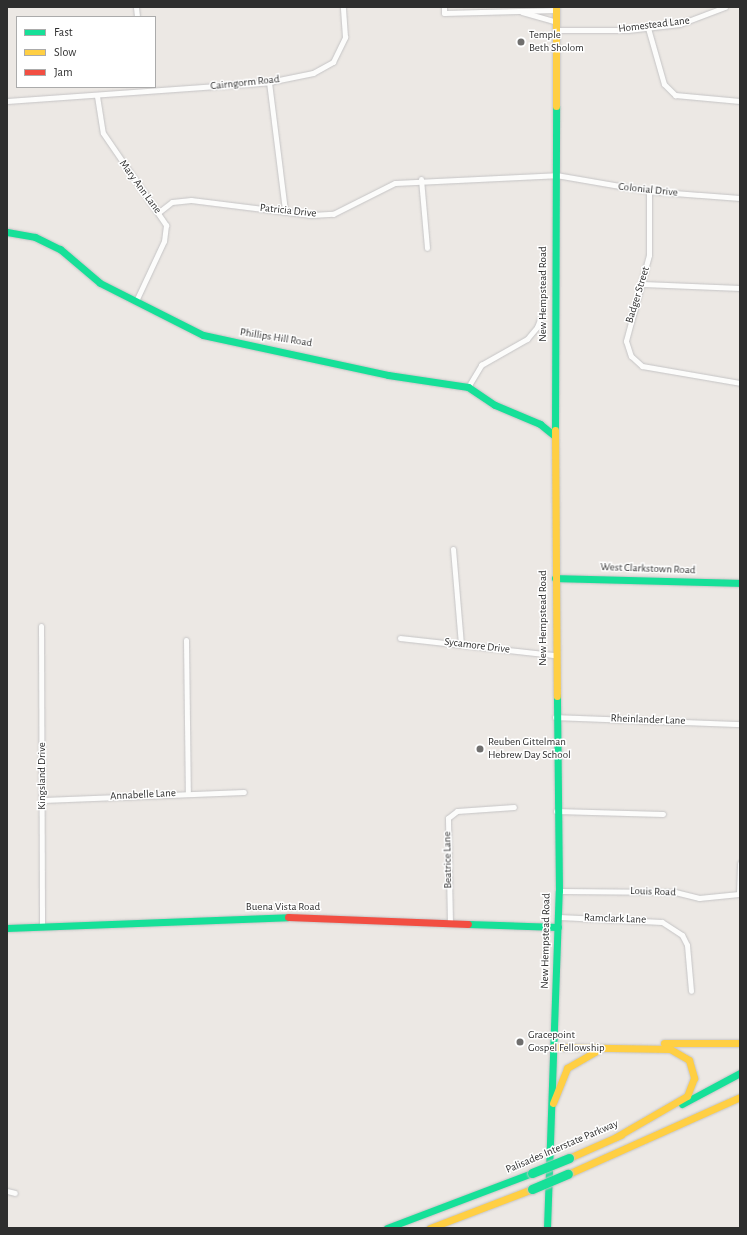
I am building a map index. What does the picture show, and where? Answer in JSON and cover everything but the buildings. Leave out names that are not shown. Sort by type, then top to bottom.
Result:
[{"type":"main road","name":"New Hempstead Road","points":[[547,1228],[553,1102],[559,890],[555,717],[556,8]]},
{"type":"main road","name":"Phillips Hill Road","points":[[7,232],[35,237],[60,249],[100,283],[137,299],[203,335],[232,343],[304,354],[388,375],[468,387],[495,405],[540,424],[555,436]]},
{"type":"main road","name":"West Clarkstown Road","points":[[555,578],[740,583]]},
{"type":"main road","name":"Buena Vista Road","points":[[7,928],[284,917],[450,924],[558,922]]},
{"type":"main road","points":[[554,1044],[740,1044]]},
{"type":"main road","points":[[554,1044],[604,1048],[674,1050],[687,1057],[695,1075],[692,1088],[684,1098],[616,1137]]},
{"type":"main road","points":[[553,1102],[567,1068],[584,1056],[604,1048]]},
{"type":"main road","name":"Palisades Interstate Parkway","points":[[387,1228],[569,1158],[616,1137],[740,1073]]},
{"type":"main road","points":[[442,1228],[568,1174],[740,1097]]},
{"type":"main road","points":[[430,1228],[516,1196]]},
{"type":"street","name":"Cairngorm Road","points":[[7,101],[97,96],[141,89],[269,82],[313,73],[333,62],[345,37],[343,7]]},
{"type":"street","points":[[444,7],[444,13],[556,8]]},
{"type":"street","name":"Homestead Lane","points":[[520,10],[556,26],[648,28],[680,24],[725,7]]},
{"type":"street","points":[[648,28],[664,84],[675,95],[740,101]]},
{"type":"street","points":[[269,82],[285,211]]},
{"type":"street","name":"Mary Ann Lane","points":[[97,96],[102,133],[159,212],[166,225],[164,241],[137,299]]},
{"type":"street","name":"Patricia Drive","points":[[159,212],[172,202],[191,200],[285,211],[333,214],[384,187],[421,179],[556,175]]},
{"type":"street","name":"Colonial Drive","points":[[556,175],[649,191],[740,198]]},
{"type":"street","points":[[421,179],[427,248]]},
{"type":"street","name":"Badger Street","points":[[649,191],[649,255],[643,284],[628,323],[626,341],[632,356],[642,366],[740,383]]},
{"type":"street","points":[[643,284],[740,288]]},
{"type":"street","points":[[468,387],[481,365],[527,339],[538,327],[541,316]]},
{"type":"street","points":[[453,549],[461,644]]},
{"type":"street","name":"Kingsland Drive","points":[[41,626],[43,800],[42,927]]},
{"type":"street","name":"Sycamore Drive","points":[[400,638],[555,655]]},
{"type":"street","points":[[186,640],[188,793]]},
{"type":"street","name":"Rheinlander Lane","points":[[555,717],[740,724]]},
{"type":"street","name":"Annabelle Lane","points":[[43,800],[188,793],[244,792]]},
{"type":"street","name":"Beatrice Lane","points":[[450,924],[448,818],[457,811],[514,807]]},
{"type":"street","points":[[556,811],[663,814]]},
{"type":"street","name":"Louis Road","points":[[559,890],[675,892],[699,898],[739,894],[740,863]]},
{"type":"street","name":"Ramclark Lane","points":[[558,922],[662,922],[682,935],[688,945],[691,991]]},
{"type":"street","points":[[7,1191],[15,1193]]},
{"type":"traffic: fast","points":[[555,430],[556,106]]},
{"type":"traffic: fast","points":[[7,232],[35,237],[60,249],[100,283],[203,335],[388,375],[468,387],[495,405],[540,424],[555,436]]},
{"type":"traffic: fast","points":[[555,578],[740,583]]},
{"type":"traffic: fast","points":[[547,1228],[559,891],[557,696]]},
{"type":"traffic: fast","points":[[7,928],[288,917]]},
{"type":"traffic: fast","points":[[468,924],[558,927]]},
{"type":"traffic: fast","points":[[682,1104],[740,1073]]},
{"type":"traffic: fast","points":[[532,1173],[569,1158]]},
{"type":"traffic: fast","points":[[387,1228],[532,1173]]},
{"type":"traffic: fast","points":[[532,1189],[568,1174]]},
{"type":"traffic: slow","points":[[556,7],[556,106]]},
{"type":"traffic: slow","points":[[555,430],[557,696]]},
{"type":"traffic: slow","points":[[664,1043],[740,1043]]},
{"type":"traffic: slow","points":[[554,1047],[670,1049],[689,1060],[694,1078],[687,1096],[616,1137]]},
{"type":"traffic: slow","points":[[553,1103],[567,1068],[598,1050]]},
{"type":"traffic: slow","points":[[568,1174],[740,1097]]},
{"type":"traffic: slow","points":[[569,1158],[621,1135]]},
{"type":"traffic: slow","points":[[430,1228],[532,1189]]},
{"type":"traffic: jam","points":[[288,917],[468,924]]},
{"type":"place","name":"Temple Beth Sholom","points":[[521,42]]},
{"type":"place","name":"Reuben Gittelman Hebrew Day School","points":[[480,749]]},
{"type":"place","name":"Gracepoint Gospel Fellowship","points":[[520,1042]]}]
